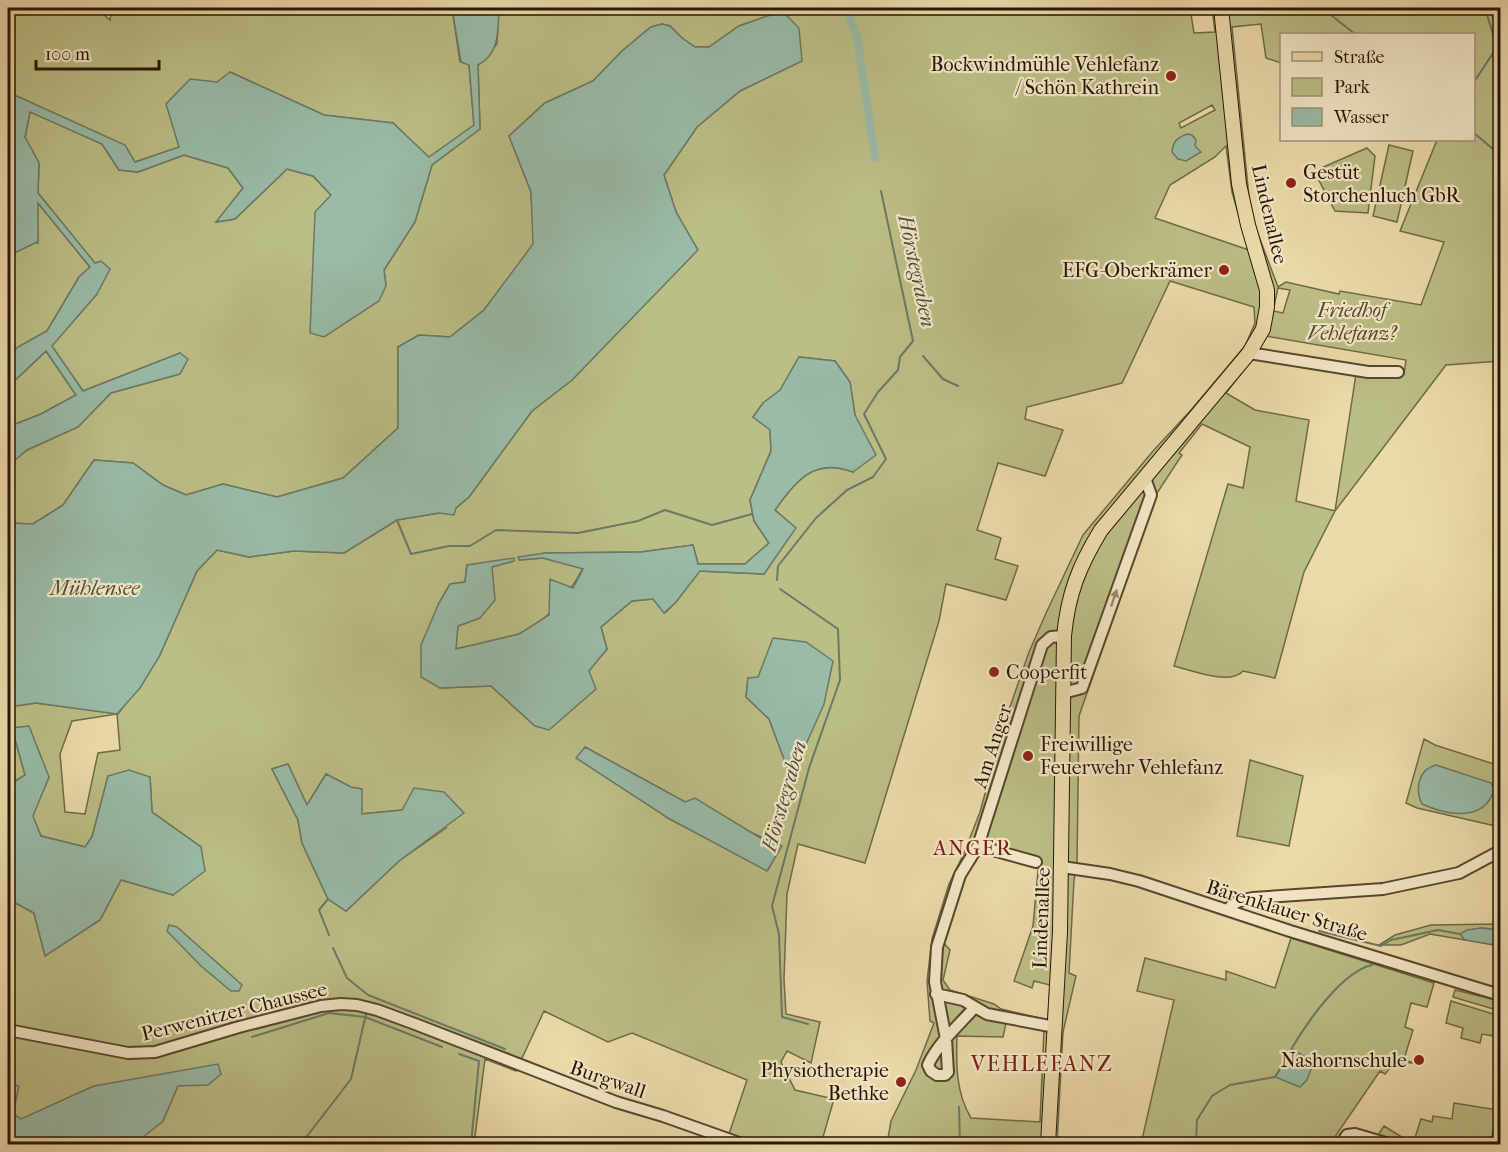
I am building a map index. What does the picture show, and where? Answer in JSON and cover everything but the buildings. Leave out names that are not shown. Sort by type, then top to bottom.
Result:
[{"type":"main road","name":"Lindenallee","points":[[1048,1144],[1062,867],[1066,608],[1085,556],[1101,530],[1249,353],[1263,329],[1267,307],[1268,290],[1248,225],[1239,184],[1221,8]]},
{"type":"street","points":[[1249,353],[1368,372],[1398,372]]},
{"type":"street","points":[[1063,693],[1082,688],[1151,495],[1145,478]]},
{"type":"street","name":"Am Anger","points":[[975,1007],[946,1039],[936,994],[937,947],[960,875],[978,846],[1042,645],[1051,637],[1064,636]]},
{"type":"street","points":[[978,846],[1036,862]]},
{"type":"street","points":[[1228,910],[1230,906],[1239,901],[1253,898],[1383,889],[1459,873],[1500,851]]},
{"type":"street","name":"Bärenklauer Straße","points":[[1062,867],[1139,881],[1500,995]]},
{"type":"street","points":[[936,994],[963,1000],[987,1014],[1055,1027]]},
{"type":"street","name":"Perwenitzer Chaussee","points":[[8,1030],[128,1053],[155,1052],[249,1024],[321,1006],[341,1004],[377,1010],[464,1043]]},
{"type":"street","name":"Burgwall","points":[[464,1043],[568,1085],[742,1144]]},
{"type":"street","points":[[1341,1144],[1347,1135],[1355,1134],[1389,1144]]},
{"type":"green space","points":[[8,8],[96,8],[110,20],[112,8],[452,8],[460,62],[469,64],[474,125],[428,158],[393,123],[324,115],[230,72],[180,147],[135,162],[8,92]]},
{"type":"green space","name":"Friedhof Vehlefanz?","points":[[499,8],[1190,8],[1194,33],[1215,32],[1212,8],[1490,8],[1500,43],[1500,361],[1446,365],[1335,511],[1304,572],[1275,678],[1243,671],[1237,675],[1220,677],[1174,666],[1228,484],[1243,488],[1250,447],[1202,424],[1179,453],[1182,455],[1157,493],[1079,716],[1077,863],[1069,973],[1076,976],[1063,1032],[1057,1144],[887,1144],[891,1121],[916,1070],[934,1023],[930,1021],[927,981],[932,939],[949,884],[980,812],[1003,727],[1029,652],[1047,611],[1083,535],[1245,346],[1255,323],[1254,307],[1170,281],[1122,383],[1027,407],[1025,419],[1063,430],[1045,476],[998,463],[977,530],[1001,538],[995,559],[1018,566],[1006,600],[946,584],[939,621],[865,863],[798,844],[787,894],[784,979],[786,1014],[820,1022],[811,1063],[787,1051],[781,1062],[795,1090],[834,1099],[821,1144],[754,1144],[729,1134],[747,1080],[632,1033],[608,1042],[544,1011],[516,1071],[485,1059],[474,1144],[103,1144],[163,1121],[178,1085],[220,1074],[94,1086],[21,1120],[13,1115],[8,1098],[8,899],[34,913],[45,955],[100,920],[121,880],[173,895],[201,847],[152,812],[150,777],[108,776],[92,837],[85,847],[41,836],[32,816],[49,777],[12,728],[25,775],[8,786],[8,707],[36,703],[118,714],[159,657],[197,571],[217,550],[249,557],[294,551],[344,553],[397,520],[456,508],[469,497],[532,411],[572,380],[697,250],[676,212],[664,175],[697,127],[740,91],[801,61],[782,11],[739,26],[709,47],[695,47],[670,26],[662,24],[651,27],[622,51],[593,81],[545,103],[509,136],[531,192],[534,244],[484,310],[450,337],[419,335],[398,347],[398,428],[343,478],[277,497],[223,484],[186,495],[163,485],[133,463],[94,460],[63,505],[33,524],[8,523],[8,466],[27,450],[78,427],[111,393],[179,374],[180,353],[83,391],[51,346],[97,294],[95,264],[38,193],[39,163],[25,138],[30,111],[102,144],[119,170],[138,172],[184,155],[228,168],[243,188],[217,222],[235,219],[287,169],[313,176],[331,195],[386,286],[384,270],[415,222],[432,165],[480,129],[478,65],[497,44]],"holes":[[[1261,24],[1266,58],[1280,63],[1280,33],[1475,33],[1475,141],[1437,141],[1400,231],[1444,242],[1421,305],[1340,291],[1339,294],[1286,282],[1278,287],[1255,226],[1249,197],[1232,27]],[[1212,105],[1215,110],[1181,128],[1179,123]],[[1226,146],[1232,192],[1249,250],[1155,218],[1170,185],[1215,157]],[[1278,288],[1290,290],[1283,313],[1273,311]],[[1266,336],[1406,360],[1404,374],[1356,374],[1335,511],[1296,501],[1309,420],[1255,410],[1226,393],[1253,358]],[[799,357],[835,361],[850,382],[855,415],[853,472],[827,467],[808,474],[791,489],[775,510],[795,528],[764,574],[699,571],[665,613],[653,599],[632,601],[601,627],[607,649],[535,726],[491,686],[440,688],[422,645],[439,603],[450,584],[465,582],[467,565],[514,561],[492,567],[480,618],[458,626],[455,649],[505,639],[529,629],[556,607],[583,568],[543,558],[519,560],[545,553],[641,552],[693,545],[698,564],[745,564],[769,543],[754,521],[750,500],[771,451],[770,429],[753,417],[763,403],[780,391]],[[748,678],[758,678],[791,777],[769,719],[746,697]],[[117,714],[120,750],[98,753],[85,814],[65,812],[60,754],[72,721]],[[585,747],[685,802],[781,846],[768,870],[668,818]],[[288,764],[307,805],[326,774],[351,787],[361,814],[402,810],[446,828],[399,861],[346,911],[328,899],[302,843],[298,820],[272,769]],[[983,845],[1039,860],[1033,926],[1014,981],[1032,988],[1034,981],[1050,985],[1048,1020],[1001,1009],[994,1004],[950,990],[943,980],[950,950],[942,941],[962,879]],[[1006,1023],[1044,1029],[1040,1122],[971,1118],[960,1089],[957,1068],[957,1036],[1003,1037]]]},
{"type":"green space","points":[[1389,145],[1413,151],[1397,222],[1373,216]]},
{"type":"green space","points":[[1367,148],[1375,156],[1368,213],[1335,211],[1314,171]]},
{"type":"green space","points":[[37,202],[90,267],[79,277],[47,331],[18,347],[8,356],[8,256],[38,241]]},
{"type":"green space","points":[[46,351],[76,395],[41,414],[8,427],[8,387]]},
{"type":"green space","points":[[1424,739],[1435,745],[1500,766],[1500,827],[1417,808],[1406,803]]},
{"type":"green space","points":[[1250,760],[1303,776],[1289,846],[1237,836]]},
{"type":"green space","points":[[1500,924],[1500,930],[1481,928],[1460,934],[1465,940],[1430,934],[1401,945],[1379,945],[1395,935],[1431,925]]},
{"type":"green space","points":[[1291,938],[1434,983],[1427,1007],[1411,1003],[1405,1027],[1413,1030],[1404,1059],[1413,1063],[1397,1064],[1385,1074],[1380,1071],[1330,1144],[1141,1144],[1174,1000],[1137,991],[1145,958],[1226,980],[1226,971],[1275,988]]},
{"type":"green space","points":[[1455,990],[1500,1001],[1500,1011],[1453,997]]},
{"type":"green space","points":[[1451,1001],[1500,1016],[1500,1037],[1482,1034],[1480,1043],[1461,1038],[1463,1028],[1446,1023]]},
{"type":"green space","points":[[1500,1060],[1500,1098],[1499,1103],[1493,1101]]},
{"type":"green space","points":[[1454,1103],[1498,1110],[1490,1144],[1413,1144],[1421,1119],[1432,1122],[1433,1116],[1452,1119]]},
{"type":"green space","points":[[1384,1126],[1405,1139],[1405,1143],[1378,1135]]},
{"type":"water","points":[[452,8],[499,8],[498,32],[494,48],[478,65],[480,129],[432,165],[415,222],[384,270],[386,286],[379,301],[324,337],[310,333],[315,212],[331,195],[313,176],[287,169],[235,219],[216,222],[243,188],[228,168],[184,155],[138,172],[119,170],[102,144],[30,112],[25,137],[39,163],[38,193],[95,263],[101,261],[110,269],[97,294],[52,346],[83,391],[180,353],[188,359],[180,374],[111,393],[78,427],[27,450],[8,466],[8,427],[41,414],[76,395],[46,351],[8,387],[8,356],[18,347],[47,331],[79,277],[90,267],[38,203],[38,244],[37,242],[8,256],[8,92],[125,145],[135,162],[179,147],[166,104],[190,79],[217,82],[230,72],[324,115],[393,123],[429,157],[474,125],[469,65],[461,62]]},
{"type":"water","name":"Mühlensee","points":[[782,11],[799,28],[802,61],[740,91],[697,127],[664,175],[676,212],[698,250],[572,380],[532,411],[469,497],[456,508],[454,515],[439,513],[397,520],[344,553],[294,551],[249,557],[217,550],[197,571],[159,657],[140,688],[117,714],[36,703],[8,707],[8,635],[12,633],[14,627],[8,621],[8,523],[33,524],[63,505],[94,460],[133,463],[163,485],[186,495],[223,484],[277,497],[343,478],[398,428],[398,347],[419,335],[450,337],[484,310],[533,244],[531,192],[509,136],[545,103],[593,81],[622,51],[651,27],[662,24],[670,26],[695,47],[709,47],[739,26]]},
{"type":"water","points":[[1187,134],[1192,135],[1196,140],[1195,146],[1201,152],[1186,161],[1178,159],[1172,152],[1176,140]]},
{"type":"water","points":[[799,357],[835,361],[850,382],[855,415],[876,455],[853,472],[828,467],[817,470],[808,474],[791,489],[775,510],[796,528],[764,574],[700,571],[676,602],[664,613],[653,599],[632,601],[601,627],[607,649],[589,671],[596,689],[549,730],[535,726],[491,686],[440,688],[421,677],[421,645],[450,584],[465,582],[467,565],[514,558],[514,561],[492,567],[495,600],[480,618],[458,626],[456,649],[519,634],[549,615],[550,579],[573,588],[583,569],[543,558],[519,560],[518,557],[545,553],[641,552],[693,545],[698,564],[745,564],[769,543],[754,521],[750,500],[771,451],[770,430],[753,417],[763,403],[780,390]]},
{"type":"water","points":[[773,638],[806,642],[833,661],[824,704],[791,778],[769,719],[746,697],[748,678],[758,677]]},
{"type":"water","points":[[29,726],[49,777],[33,816],[41,836],[85,847],[92,837],[108,776],[129,770],[150,777],[152,812],[201,847],[205,871],[173,895],[121,880],[100,920],[45,956],[34,913],[8,899],[8,786],[25,775],[12,728]]},
{"type":"water","points":[[585,747],[685,802],[695,798],[762,839],[782,846],[767,871],[668,818],[576,758]]},
{"type":"water","points":[[288,764],[307,805],[326,774],[351,787],[362,789],[362,814],[402,810],[414,788],[444,792],[464,813],[399,861],[346,911],[328,899],[302,843],[298,820],[272,769]]},
{"type":"water","points":[[1436,765],[1491,783],[1494,790],[1489,801],[1482,808],[1463,813],[1442,811],[1422,804],[1419,787],[1422,775],[1430,767]]},
{"type":"water","points":[[169,925],[177,927],[242,985],[239,991],[231,991],[201,966],[167,931]]},
{"type":"water","points":[[1481,928],[1500,930],[1500,946],[1465,940],[1460,934],[1467,930]]},
{"type":"water","points":[[1292,1049],[1307,1058],[1311,1069],[1307,1080],[1300,1087],[1275,1077]]},
{"type":"water","points":[[218,1064],[221,1074],[208,1085],[178,1086],[163,1121],[137,1142],[114,1140],[103,1144],[8,1144],[10,1084],[19,1086],[13,1114],[21,1119],[94,1086]]},
{"type":"waterway","name":"Hörstegraben","points":[[845,8],[857,36],[875,158]]},
{"type":"waterway","points":[[1322,8],[1354,33]]},
{"type":"waterway","points":[[1475,80],[1497,47],[1485,8]]},
{"type":"waterway","points":[[1475,134],[1500,155]]},
{"type":"waterway","name":"Hörstegraben","points":[[777,580],[778,566],[816,518],[847,490],[873,477],[886,459],[864,414],[878,392],[898,370],[900,357],[913,341],[881,191]]},
{"type":"waterway","points":[[923,356],[943,379],[958,386]]},
{"type":"waterway","points":[[397,520],[411,554],[449,546],[470,546],[496,530],[578,533],[638,521],[665,510],[712,525],[752,514]]},
{"type":"waterway","name":"Hörstegraben","points":[[780,589],[838,629],[840,680],[809,768],[772,906],[779,934],[782,1017],[808,1024]]},
{"type":"waterway","points":[[328,899],[319,910],[329,935]]},
{"type":"waterway","points":[[1319,931],[1381,946],[1391,940],[1438,930],[1460,934]]},
{"type":"waterway","points":[[333,948],[347,978],[368,995],[505,1049]]},
{"type":"waterway","points":[[1290,1051],[1325,1000],[1348,978],[1372,965]]},
{"type":"waterway","points":[[252,1037],[329,1013],[365,1017],[442,1047]]},
{"type":"waterway","points":[[301,1144],[351,1079],[366,1014]]},
{"type":"waterway","points":[[459,1054],[479,1061],[471,1144]]},
{"type":"waterway","points":[[1196,1144],[1197,1120],[1212,1096],[1230,1085],[1275,1077],[1280,1069]]},
{"type":"waterway","points":[[959,1107],[960,1144]]},
{"type":"place","name":"Bockwindmühle Vehlefanz / Schön Kathrein","points":[[1171,76]]},
{"type":"place","name":"Gestüt Storchenluch GbR","points":[[1291,183]]},
{"type":"place","name":"EFG-Oberkrämer","points":[[1224,270]]},
{"type":"place","name":"Cooperfit","points":[[994,672]]},
{"type":"place","name":"Freiwillige Feuerwehr Vehlefanz","points":[[1028,756]]},
{"type":"place","name":"Nashornschule","points":[[1419,1060]]},
{"type":"place","name":"Physiotherapie Bethke","points":[[901,1082]]},
{"type":"district","name":"ANGER","points":[[973,848]]},
{"type":"district","name":"VEHLEFANZ","points":[[1042,1063]]}]
